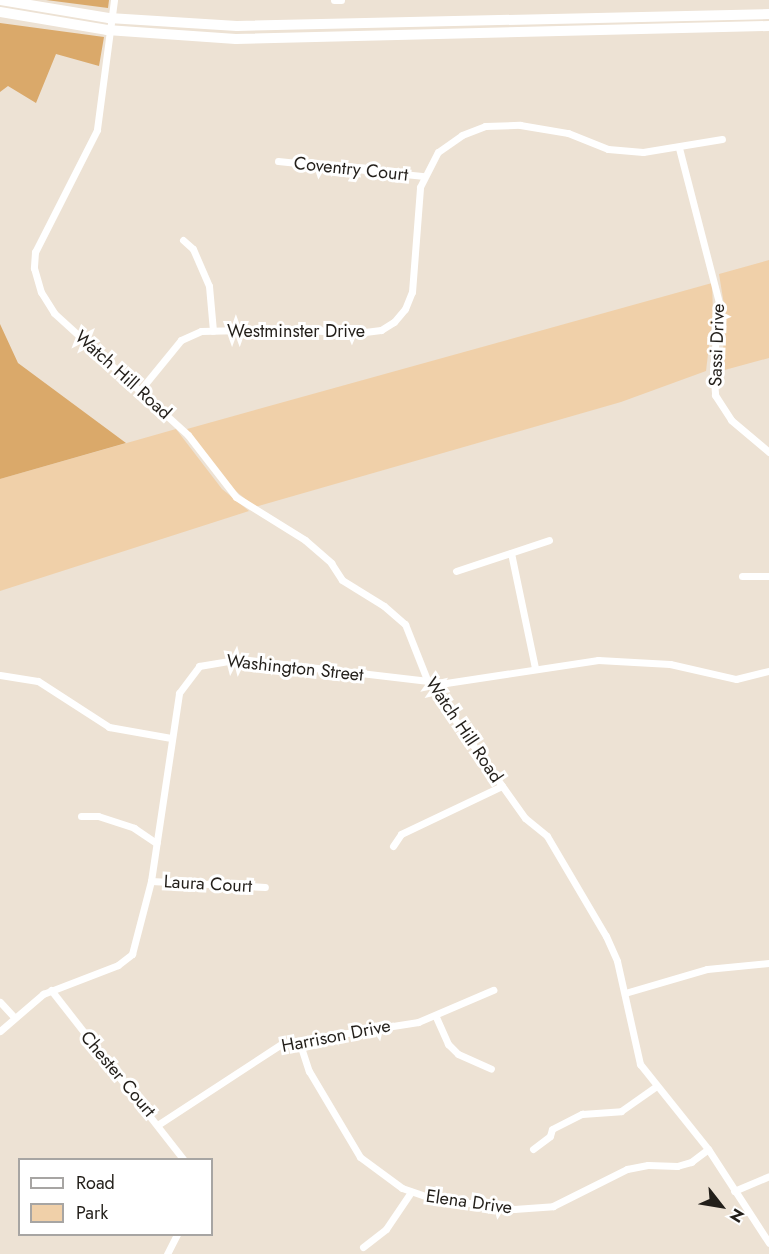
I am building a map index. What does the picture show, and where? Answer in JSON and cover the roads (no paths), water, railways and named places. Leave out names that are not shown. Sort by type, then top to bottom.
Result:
[{"type":"highway","points":[[0,0],[109,18],[225,26],[769,14]]},
{"type":"highway","points":[[0,12],[118,32],[236,39],[769,26]]},
{"type":"street","points":[[334,0],[341,0]]},
{"type":"street","name":"Watch Hill Road","points":[[114,3],[97,130],[41,236],[34,268],[41,292],[54,313],[141,389],[194,441],[236,497],[305,540],[331,563],[342,580],[384,606],[405,624],[429,682],[502,786],[560,855],[606,936],[625,993],[636,1052],[655,1087],[708,1149],[738,1190],[769,1244]]},
{"type":"street","name":"Westminster Drive","points":[[141,389],[181,340],[213,331],[357,333],[381,330],[394,322],[405,309],[412,292],[416,211],[424,176],[438,152],[462,135],[485,126],[542,128],[568,133],[608,149],[643,152],[679,148],[722,139]]},
{"type":"street","name":"Sassi Drive","points":[[679,148],[718,294],[720,321],[713,370],[715,395],[731,420],[769,452]]},
{"type":"street","name":"Coventry Court","points":[[278,161],[424,176]]},
{"type":"street","points":[[183,240],[193,249],[209,286],[213,331]]},
{"type":"street","points":[[456,571],[549,540]]},
{"type":"street","points":[[511,553],[535,668]]},
{"type":"street","points":[[742,576],[769,576]]},
{"type":"street","name":"Washington Street","points":[[0,1031],[14,1017],[51,990],[126,960],[138,939],[151,881],[179,693],[186,678],[199,666],[215,661],[241,659],[429,682],[492,678],[535,668],[598,660],[670,664],[736,679],[769,671]]},
{"type":"street","points":[[0,675],[38,681],[109,727],[171,738]]},
{"type":"street","points":[[393,846],[401,834],[502,786]]},
{"type":"street","points":[[81,816],[98,816],[134,828],[156,843]]},
{"type":"street","name":"Laura Court","points":[[151,881],[265,888]]},
{"type":"street","points":[[625,993],[707,969],[769,963]]},
{"type":"street","name":"Chester Court","points":[[51,990],[159,1124],[183,1158]]},
{"type":"street","name":"Harrison Drive","points":[[159,1124],[263,1053],[299,1041],[436,1017],[493,990]]},
{"type":"street","points":[[0,1002],[14,1017]]},
{"type":"street","points":[[436,1017],[448,1044],[458,1054],[491,1069]]},
{"type":"street","name":"Elena Drive","points":[[299,1041],[309,1071],[360,1157],[385,1179],[411,1192],[483,1206],[531,1209],[553,1206],[627,1169],[648,1165],[677,1166],[708,1149]]},
{"type":"street","points":[[533,1149],[542,1144],[552,1129],[582,1114],[621,1111],[655,1087]]},
{"type":"street","points":[[738,1190],[769,1176]]},
{"type":"street","points":[[363,1247],[386,1229],[411,1192]]},
{"type":"street","points":[[167,1254],[176,1236]]}]
